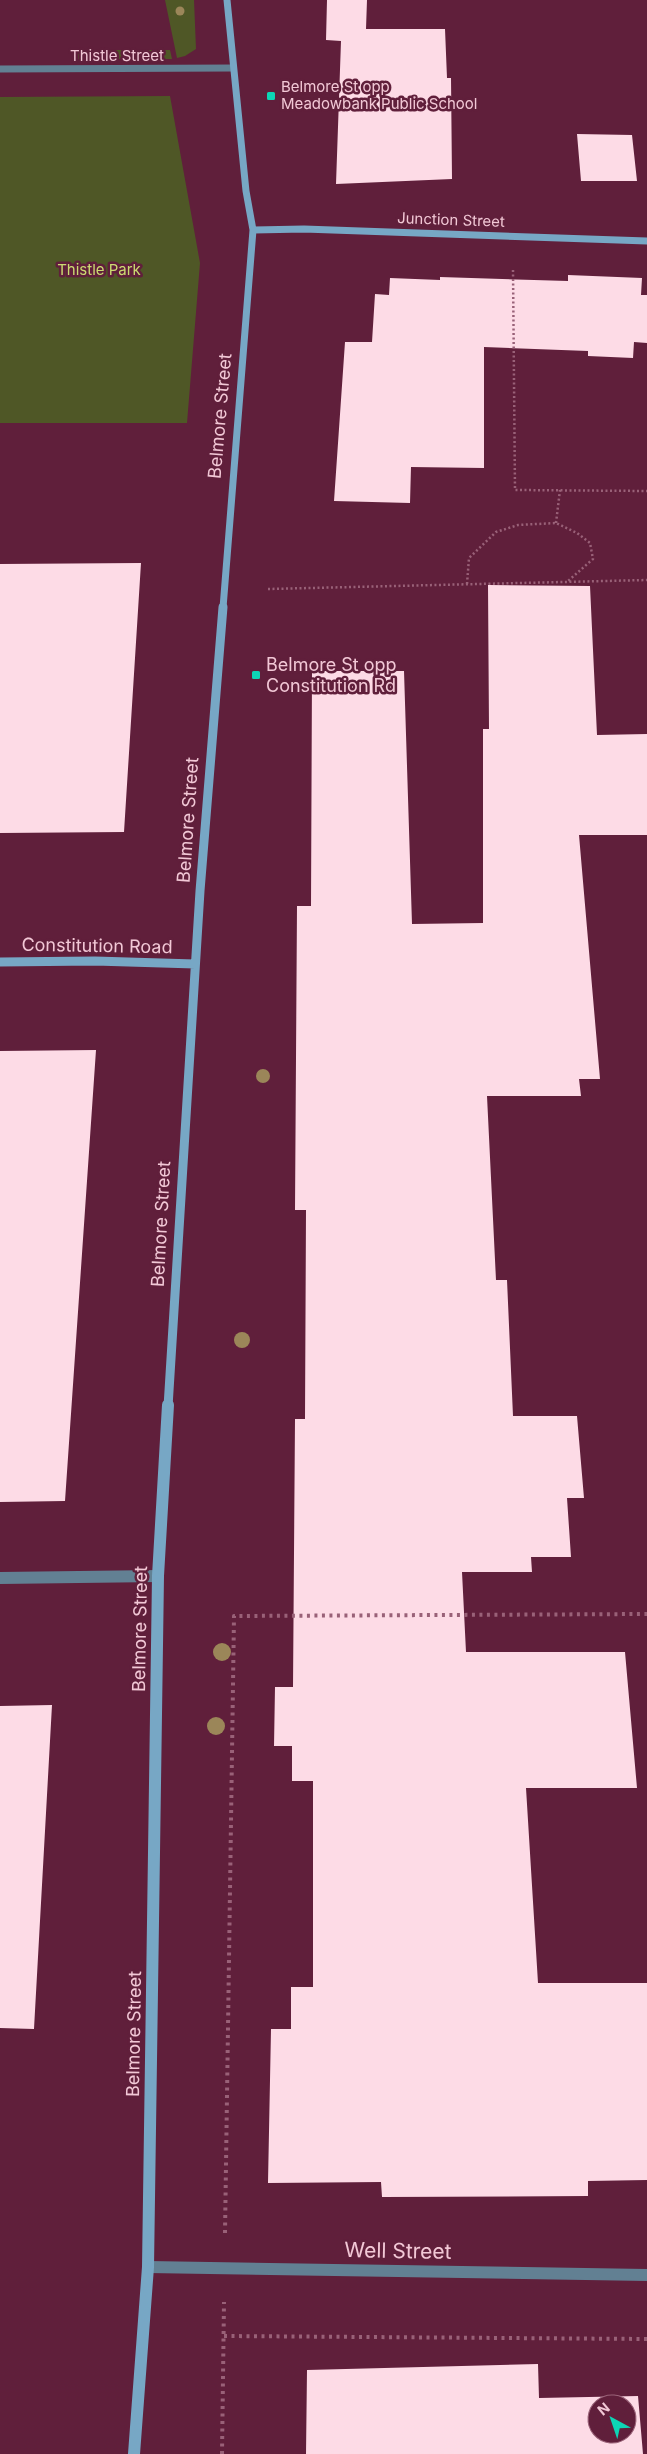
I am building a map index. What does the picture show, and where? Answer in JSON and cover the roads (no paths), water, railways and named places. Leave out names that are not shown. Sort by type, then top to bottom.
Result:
[{"type":"main road","name":"Belmore Street","points":[[134,2454],[148,2267],[158,1576],[194,964],[253,230],[246,191],[227,0]]},
{"type":"main road","name":"Junction Street","points":[[253,230],[304,229],[647,241]]},
{"type":"main road","name":"Constitution Road","points":[[0,962],[95,961],[194,964]]},
{"type":"street","name":"Thistle Street","points":[[0,69],[234,68]]},
{"type":"street","points":[[0,1578],[158,1576]]},
{"type":"street","name":"Well Street","points":[[148,2267],[647,2275]]},
{"type":"place","name":"Belmore St opp Meadowbank Public School","points":[[271,96]]},
{"type":"place","name":"Belmore St opp Constitution Rd","points":[[256,675]]},
{"type":"park label","name":"Thistle Park","points":[[99,270]]}]
